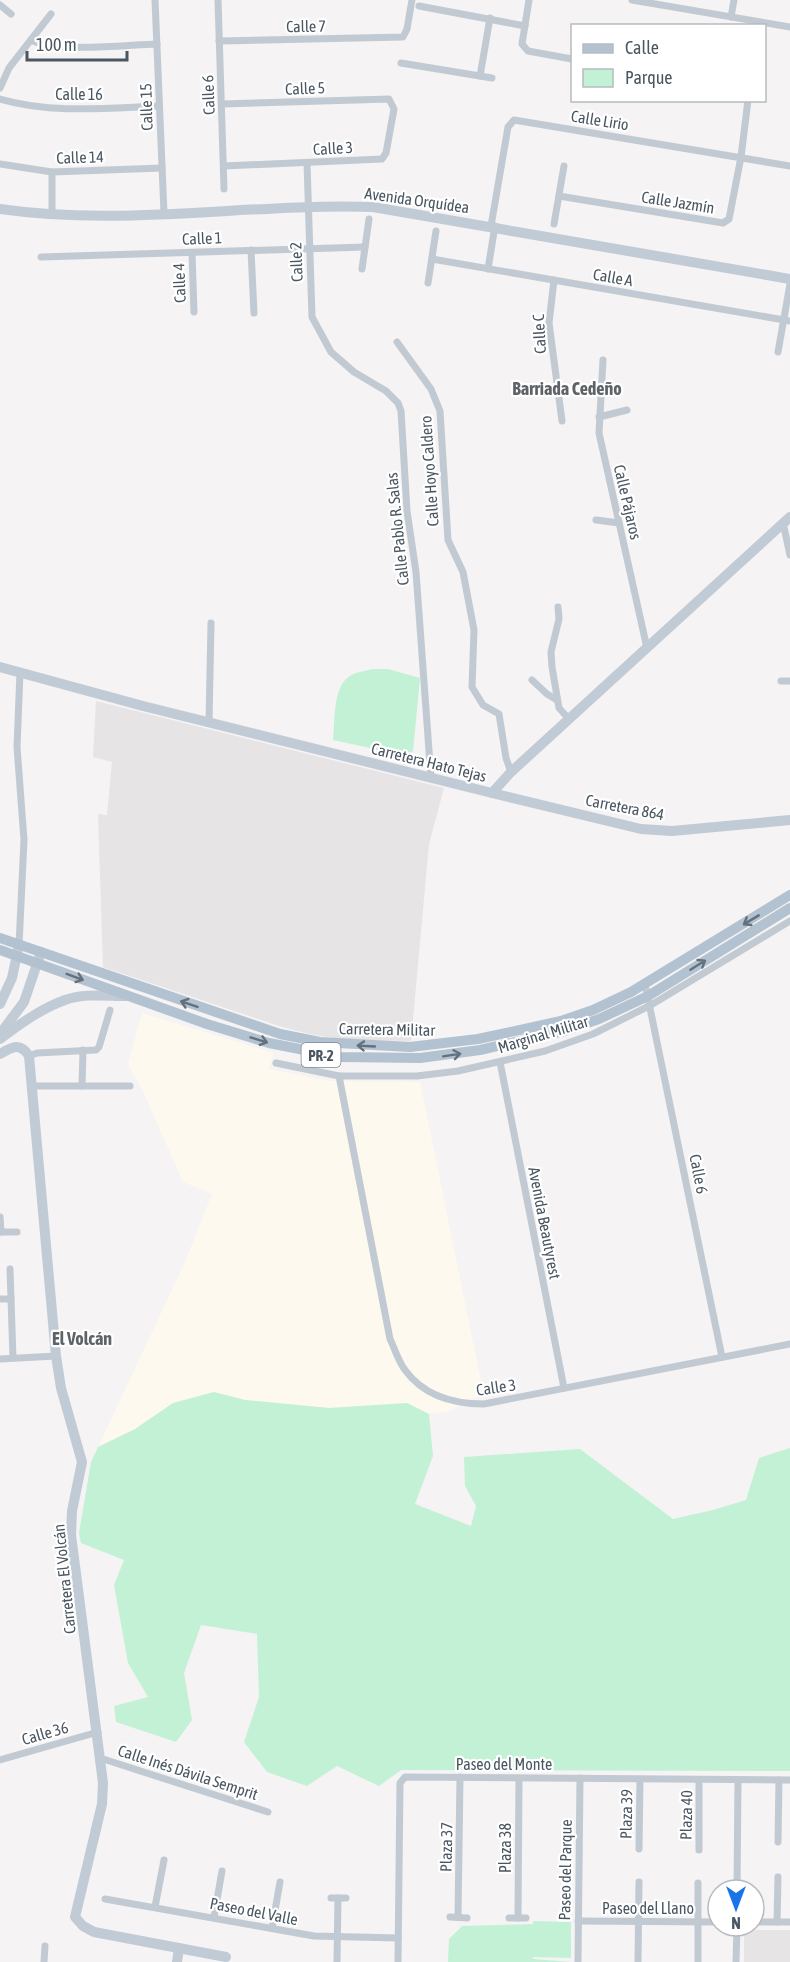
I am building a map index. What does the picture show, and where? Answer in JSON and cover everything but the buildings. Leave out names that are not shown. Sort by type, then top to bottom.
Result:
[{"type":"main road","name":"Carretera Militar","points":[[0,938],[280,1034],[320,1042],[410,1047],[451,1044],[551,1023],[593,1010],[645,984],[790,895]]},
{"type":"main road","name":"Carretera Militar","points":[[0,950],[207,1024],[296,1050],[340,1058],[389,1059],[445,1056],[564,1031],[650,1000],[790,908]]},
{"type":"street","name":"Calle 15","points":[[155,0],[164,213]]},
{"type":"street","name":"Calle 6","points":[[218,0],[224,189]]},
{"type":"street","name":"Calle 7","points":[[219,42],[403,37],[407,29],[412,0]]},
{"type":"street","points":[[529,0],[522,44],[528,51],[571,59]]},
{"type":"street","points":[[632,0],[790,27]]},
{"type":"street","points":[[731,17],[734,0]]},
{"type":"street","points":[[0,5],[10,14]]},
{"type":"street","points":[[419,6],[525,26]]},
{"type":"street","points":[[0,88],[9,68],[51,14]]},
{"type":"street","points":[[480,76],[490,18]]},
{"type":"street","points":[[31,40],[42,45],[63,47],[157,44]]},
{"type":"street","points":[[400,63],[492,78]]},
{"type":"street","name":"Calle 16","points":[[0,99],[21,105],[59,109],[159,106]]},
{"type":"street","name":"Calle 5","points":[[222,104],[388,99]]},
{"type":"street","name":"Calle 3","points":[[224,166],[382,159],[386,153],[394,109],[388,99]]},
{"type":"street","points":[[741,158],[748,102]]},
{"type":"street","name":"Calle Lirio","points":[[493,226],[508,126],[514,120],[790,166]]},
{"type":"street","name":"Calle Jazmín","points":[[559,196],[723,224],[729,219],[741,158]]},
{"type":"street","name":"Calle 2","points":[[307,163],[312,317]]},
{"type":"street","name":"Calle 14","points":[[0,164],[52,172],[162,168]]},
{"type":"street","points":[[554,224],[564,166]]},
{"type":"street","points":[[52,172],[52,215]]},
{"type":"street","name":"Avenida Orquídea","points":[[0,209],[52,215],[373,207],[790,279]]},
{"type":"street","points":[[362,269],[369,219]]},
{"type":"street","points":[[488,269],[493,226]]},
{"type":"street","points":[[428,283],[436,231]]},
{"type":"street","name":"Calle 1","points":[[41,257],[365,247]]},
{"type":"street","points":[[251,250],[254,313]]},
{"type":"street","name":"Calle 4","points":[[192,252],[194,312]]},
{"type":"street","name":"Calle A","points":[[432,259],[787,320]]},
{"type":"street","name":"Calle C","points":[[554,280],[549,323],[562,421]]},
{"type":"street","points":[[778,352],[787,320],[790,284]]},
{"type":"street","name":"Calle Pablo R. Salas","points":[[312,317],[331,352],[354,372],[386,391],[398,403],[401,411],[407,511],[416,572],[431,778]]},
{"type":"street","name":"Calle Hoyo Caldero","points":[[396,342],[431,389],[440,411],[448,540],[464,572],[474,630],[472,687],[483,705],[499,714],[511,772]]},
{"type":"street","name":"Calle Pájaros","points":[[603,360],[599,433],[647,648]]},
{"type":"street","points":[[599,417],[627,410]]},
{"type":"street","points":[[596,520],[619,524]]},
{"type":"street","points":[[787,520],[790,555]]},
{"type":"street","name":"Carretera Hato Tejas","points":[[0,667],[492,793],[511,772],[787,520]]},
{"type":"street","points":[[558,607],[559,619],[551,652],[559,708],[569,719]]},
{"type":"street","points":[[209,722],[211,623]]},
{"type":"street","points":[[0,1004],[12,978],[20,945],[24,840],[17,747],[20,672]]},
{"type":"street","points":[[532,680],[547,694],[558,700]]},
{"type":"street","points":[[782,681],[790,681]]},
{"type":"street","name":"Carretera 864","points":[[492,793],[640,829],[672,831],[790,820]]},
{"type":"street","name":"Marginal Militar","points":[[276,1063],[339,1076],[417,1076],[458,1071],[545,1051],[593,1034],[790,921]]},
{"type":"street","points":[[0,1037],[24,1002],[41,952]]},
{"type":"street","name":"Calle 6","points":[[645,984],[722,1357]]},
{"type":"street","points":[[0,1037],[66,999],[87,996],[126,996]]},
{"type":"street","points":[[0,1054],[14,1046],[20,1047],[29,1056],[37,1053],[96,1050],[99,1047],[110,1010]]},
{"type":"street","points":[[82,1086],[83,1050]]},
{"type":"street","name":"Carretera El Volcán","points":[[29,1056],[56,1356],[61,1389],[82,1462],[72,1511],[72,1535],[100,1758],[102,1804],[75,1917],[82,1926],[94,1932],[226,1957]]},
{"type":"street","name":"Avenida Beautyrest","points":[[500,1062],[564,1388]]},
{"type":"street","name":"Calle 3","points":[[339,1076],[390,1339],[404,1369],[428,1392],[461,1404],[484,1404],[790,1344]]},
{"type":"street","points":[[32,1086],[130,1086]]},
{"type":"street","points":[[0,1217],[1,1232],[17,1232]]},
{"type":"street","points":[[10,1269],[13,1358]]},
{"type":"street","points":[[0,1299],[11,1299]]},
{"type":"street","points":[[0,1359],[56,1356]]},
{"type":"street","name":"Calle 36","points":[[0,1760],[98,1732]]},
{"type":"street","name":"Calle Inés Dávila Semprit","points":[[100,1758],[268,1812]]},
{"type":"street","name":"Paseo del Monte","points":[[398,1962],[401,1779],[405,1777],[790,1780]]},
{"type":"street","name":"Plaza 37","points":[[460,1777],[454,1917],[467,1918]]},
{"type":"street","name":"Plaza 38","points":[[518,1918],[519,1778]]},
{"type":"street","name":"Paseo del Parque","points":[[578,1962],[580,1778]]},
{"type":"street","name":"Plaza 39","points":[[639,1849],[640,1779]]},
{"type":"street","name":"Plaza 40","points":[[699,1779],[699,1850]]},
{"type":"street","points":[[737,1878],[738,1780]]},
{"type":"street","points":[[778,1842],[779,1780]]},
{"type":"street","points":[[155,1907],[164,1860]]},
{"type":"street","points":[[214,1917],[222,1871]]},
{"type":"street","points":[[777,1922],[778,1877]]},
{"type":"street","points":[[272,1928],[280,1882]]},
{"type":"street","points":[[638,1962],[639,1882]]},
{"type":"street","points":[[698,1883],[698,1962]]},
{"type":"street","points":[[337,1962],[338,1898]]},
{"type":"street","name":"Paseo del Valle","points":[[105,1899],[314,1936],[398,1938]]},
{"type":"street","points":[[509,1918],[526,1918]]},
{"type":"street","name":"Paseo del Llano","points":[[578,1921],[706,1922]]},
{"type":"street","points":[[766,1922],[790,1922]]},
{"type":"street","points":[[736,1962],[737,1938]]},
{"type":"street","points":[[45,1946],[44,1959],[54,1958]]},
{"type":"street","points":[[177,1962],[179,1948]]},
{"type":"shaded area","points":[[96,701],[444,788],[429,844],[411,1041],[347,1040],[309,1034],[103,967],[98,814],[107,815],[112,762],[93,757]]},
{"type":"shaded area","points":[[142,1013],[274,1053],[269,1069],[329,1081],[420,1082],[484,1396],[471,1399],[447,1412],[429,1414],[407,1403],[329,1408],[245,1400],[214,1392],[98,1447],[185,1262],[212,1194],[183,1182],[142,1089],[128,1064]]},
{"type":"shaded area","points":[[766,1930],[790,1930],[790,1962],[744,1962],[744,1938],[766,1938]]},
{"type":"green space","points":[[373,669],[388,669],[420,678],[413,751],[407,756],[333,740],[337,699],[342,685],[352,675]]},
{"type":"green space","points":[[214,1392],[245,1400],[329,1408],[407,1403],[429,1414],[433,1456],[415,1504],[471,1526],[476,1506],[465,1486],[464,1457],[580,1449],[673,1519],[746,1500],[759,1458],[790,1448],[790,1771],[401,1770],[379,1786],[337,1766],[307,1786],[267,1772],[244,1742],[259,1697],[257,1634],[201,1625],[184,1673],[192,1720],[176,1742],[116,1722],[114,1706],[148,1697],[128,1663],[114,1585],[124,1560],[81,1543],[79,1533],[91,1462],[98,1447],[135,1429],[173,1403]]},
{"type":"green space","points":[[533,1921],[571,1922],[571,1958],[533,1957],[533,1959],[571,1962],[448,1962],[449,1939],[462,1926],[533,1924]]},
{"type":"district","name":"Barriada Cedeño","points":[[567,388]]},
{"type":"district","name":"El Volcán","points":[[82,1338]]}]
